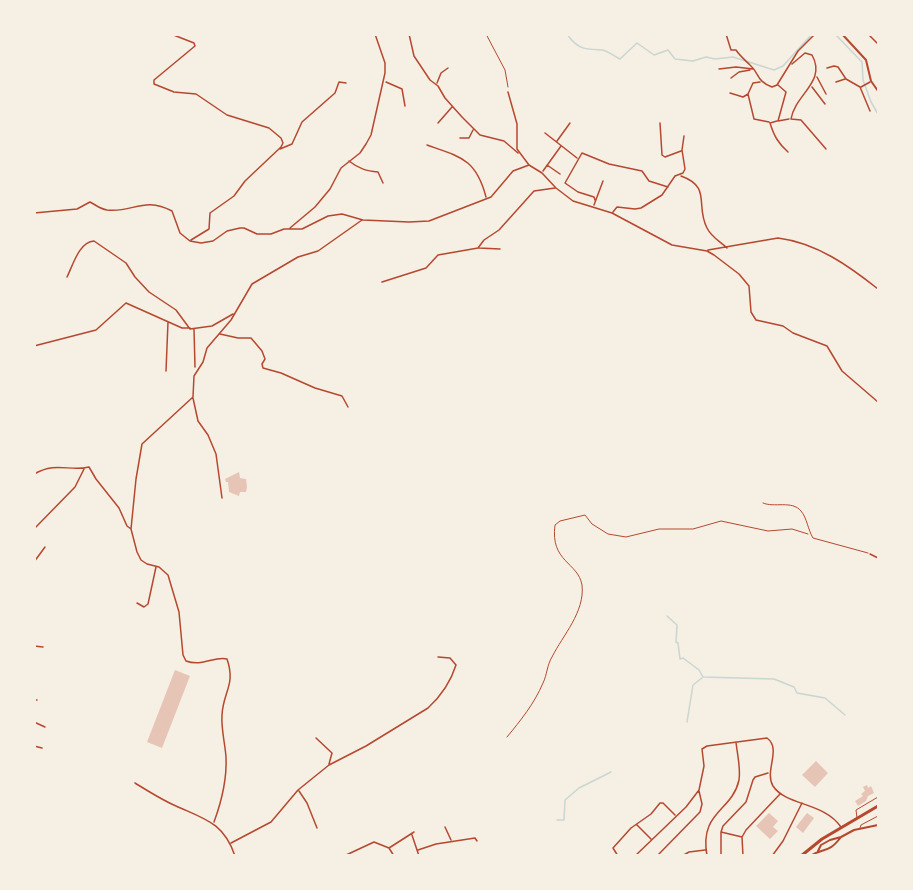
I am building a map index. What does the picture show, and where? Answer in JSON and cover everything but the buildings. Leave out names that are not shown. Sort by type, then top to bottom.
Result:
[{"type":"main road","points":[[801,855],[840,828],[879,806]]},
{"type":"street","points":[[171,34],[194,43],[195,46],[154,80],[154,84],[174,92],[196,93],[227,115],[269,128],[281,138],[283,143],[245,181],[234,196],[210,213],[209,229],[190,240]]},
{"type":"street","points":[[289,229],[315,207],[330,189],[341,168],[360,153],[371,135],[379,95],[385,82],[385,63],[375,34]]},
{"type":"street","points":[[409,34],[414,57],[429,80],[437,84],[452,107],[473,129],[483,137],[504,141],[573,201],[612,213],[670,244],[707,250],[778,238],[788,239],[820,250],[852,267],[879,289]]},
{"type":"street","points":[[726,34],[731,50],[736,50],[754,69],[761,82]]},
{"type":"street","points":[[815,34],[798,51],[777,85],[772,87],[761,82],[753,83],[748,94],[754,119],[770,123],[791,119],[801,120],[826,149]]},
{"type":"street","points":[[842,34],[866,60],[871,81],[879,92]]},
{"type":"street","points":[[868,34],[879,44]]},
{"type":"street","points":[[792,64],[808,53],[814,59],[817,76],[826,94]]},
{"type":"street","points":[[827,68],[836,66],[846,79],[860,87],[863,99],[870,111]]},
{"type":"street","points":[[719,69],[736,67],[754,69]]},
{"type":"street","points":[[437,84],[441,74],[448,68]]},
{"type":"street","points":[[731,78],[739,72],[754,69]]},
{"type":"street","points":[[791,119],[801,94],[811,86],[817,76]]},
{"type":"street","points":[[836,82],[846,79]]},
{"type":"street","points":[[860,87],[871,81]]},
{"type":"street","points":[[279,149],[292,144],[302,122],[335,93],[339,82],[346,83]]},
{"type":"street","points":[[385,82],[402,89],[405,106]]},
{"type":"street","points":[[777,85],[786,92],[778,121]]},
{"type":"street","points":[[811,86],[825,104]]},
{"type":"street","points":[[508,92],[517,124],[516,142],[519,153]]},
{"type":"street","points":[[730,93],[740,97],[748,94]]},
{"type":"street","points":[[438,123],[452,107]]},
{"type":"street","points":[[556,141],[570,123]]},
{"type":"street","points":[[660,123],[662,156],[665,157],[682,150]]},
{"type":"street","points":[[770,123],[778,142],[788,152]]},
{"type":"street","points":[[460,138],[469,138],[473,129]]},
{"type":"street","points":[[545,133],[578,158]]},
{"type":"street","points":[[612,213],[617,207],[639,209],[662,195],[675,176],[680,175],[685,169],[682,150],[684,136]]},
{"type":"street","points":[[427,145],[453,154],[472,165],[480,178],[487,198]]},
{"type":"street","points":[[542,173],[561,146]]},
{"type":"street","points":[[596,200],[565,183],[583,153],[609,164],[640,170],[646,174],[649,181],[668,187]]},
{"type":"street","points":[[348,161],[357,168],[368,172],[378,172],[384,183]]},
{"type":"street","points":[[34,213],[77,209],[90,202],[99,208],[108,210],[125,210],[136,205],[158,204],[172,210],[180,233],[190,240],[201,243],[213,241],[227,231],[240,228],[261,235],[289,229],[302,229],[328,216],[342,214],[363,220],[429,221],[493,195],[513,171],[529,165]]},
{"type":"street","points":[[546,165],[560,174]]},
{"type":"street","points":[[680,175],[698,186],[707,228],[713,238],[727,248]]},
{"type":"street","points":[[594,206],[603,181]]},
{"type":"street","points":[[478,248],[484,240],[499,230],[531,193],[536,190],[556,188]]},
{"type":"street","points":[[222,498],[216,454],[208,435],[198,422],[193,397],[194,376],[203,362],[207,348],[234,314],[256,280],[298,257],[318,251],[348,228],[363,220]]},
{"type":"street","points":[[67,277],[86,243],[91,241],[98,243],[126,263],[149,292],[176,310],[190,329]]},
{"type":"street","points":[[382,282],[426,268],[438,255],[478,248],[500,249]]},
{"type":"street","points":[[707,250],[744,279],[749,286],[751,312],[756,320],[783,326],[793,333],[827,345],[842,371],[879,402]]},
{"type":"street","points":[[34,346],[96,330],[126,303],[182,328],[190,329],[212,326],[234,314]]},
{"type":"street","points":[[166,371],[168,321]]},
{"type":"street","points":[[194,328],[195,367]]},
{"type":"street","points":[[219,334],[224,337],[251,338],[262,351],[265,359],[262,364],[263,368],[342,396],[348,407]]},
{"type":"street","points":[[193,397],[142,444],[131,529],[141,560],[163,570],[171,582],[179,612],[183,655],[186,661],[201,664],[225,658],[228,663],[231,683],[223,703],[222,716],[226,763],[219,807],[214,822]]},
{"type":"street","points":[[34,474],[59,466],[78,470],[89,467],[119,508],[127,526],[131,529]]},
{"type":"street","points":[[34,530],[75,487],[85,468]]},
{"type":"street","points":[[34,562],[45,547]]},
{"type":"street","points":[[870,554],[879,558]]},
{"type":"street","points":[[137,603],[144,606],[148,604],[156,566]]},
{"type":"street","points":[[34,646],[43,647]]},
{"type":"street","points":[[231,843],[271,822],[298,790],[329,765],[366,746],[435,702],[456,666],[450,658],[438,657]]},
{"type":"street","points":[[34,722],[45,727]]},
{"type":"street","points":[[316,738],[332,753],[329,765]]},
{"type":"street","points":[[657,855],[700,812],[702,804],[699,790],[704,766],[702,749],[707,746],[764,738],[770,740],[774,747],[769,772],[773,787],[780,793],[822,810],[840,828]]},
{"type":"street","points":[[707,855],[708,826],[713,816],[731,796],[740,777],[736,742]]},
{"type":"street","points":[[34,746],[42,748]]},
{"type":"street","points":[[721,855],[723,826],[746,802],[755,777],[769,772]]},
{"type":"street","points":[[135,783],[175,806],[214,822],[231,843],[235,855]]},
{"type":"street","points":[[298,790],[307,803],[317,828]]},
{"type":"street","points":[[635,855],[686,807],[699,790]]},
{"type":"street","points":[[743,855],[742,837],[753,821],[780,793]]},
{"type":"street","points":[[772,855],[783,841],[802,802]]},
{"type":"street","points":[[618,855],[613,848],[631,828],[651,814],[660,803],[663,803],[675,816]]},
{"type":"street","points":[[637,825],[652,839]]},
{"type":"street","points":[[818,851],[825,842],[879,825]]},
{"type":"street","points":[[445,827],[451,842]]},
{"type":"street","points":[[389,848],[414,831]]},
{"type":"street","points":[[721,832],[742,837]]},
{"type":"street","points":[[411,834],[419,855]]},
{"type":"street","points":[[810,855],[831,849],[841,837]]},
{"type":"street","points":[[418,850],[436,844],[475,838],[477,841]]},
{"type":"street","points":[[345,855],[374,842],[389,848],[394,855]]},
{"type":"street","points":[[682,855],[706,850]]},
{"type":"lane","points":[[763,503],[770,506],[796,507],[801,511],[812,536],[820,541],[870,554]]},
{"type":"lane","points":[[857,818],[856,810],[879,797]]},
{"type":"lane","points":[[860,830],[861,825],[879,816]]},
{"type":"path","points":[[486,34],[506,70],[508,92]]},
{"type":"path","points":[[507,737],[532,706],[545,681],[550,659],[580,607],[582,587],[579,576],[562,559],[557,549],[554,533],[555,525],[560,521],[585,515],[592,524],[608,534],[626,537],[659,529],[693,529],[721,521],[768,531],[792,529],[812,536]]},
{"type":"waterway","points":[[567,34],[578,46],[604,51],[620,59],[637,43],[654,55],[668,50],[675,59],[693,61],[706,57],[715,59],[733,57],[774,70],[783,66],[812,34]]},
{"type":"waterway","points":[[835,34],[862,62],[863,80],[878,114]]},
{"type":"waterway","points":[[667,616],[677,625],[676,642],[680,659],[683,658],[699,670],[703,677],[774,679],[794,687],[797,693],[825,698],[845,715]]},
{"type":"waterway","points":[[687,722],[693,685],[702,678]]},
{"type":"waterway","points":[[557,820],[564,820],[565,800],[579,788],[611,772]]}]
